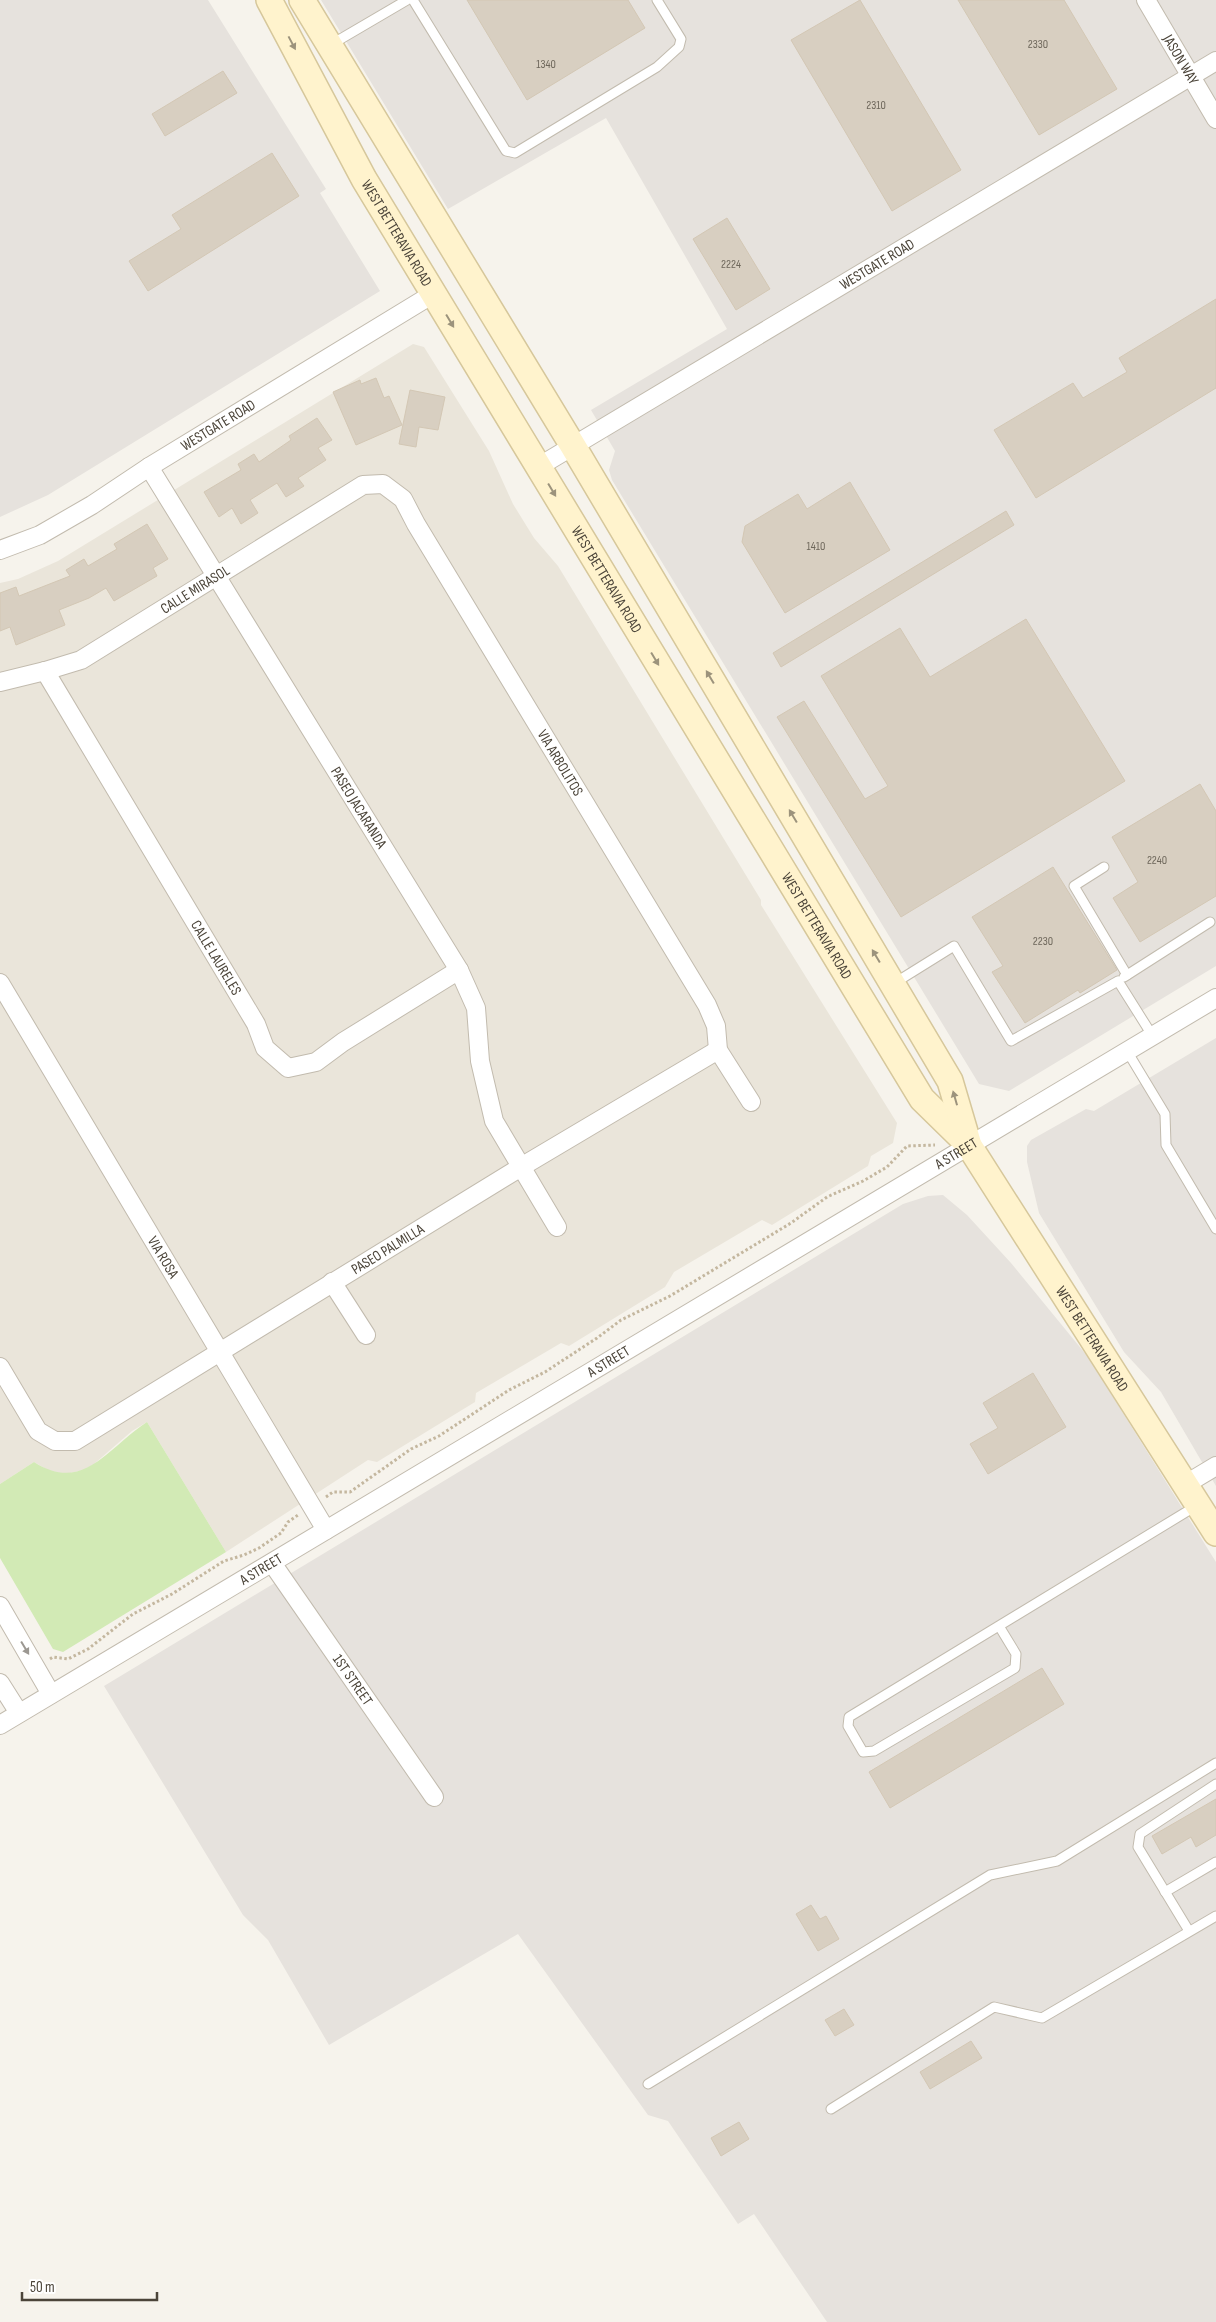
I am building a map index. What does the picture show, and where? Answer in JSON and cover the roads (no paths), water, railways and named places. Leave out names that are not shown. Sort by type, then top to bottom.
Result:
[{"type":"street","name":"WEST BETTERAVIA ROAD","points":[[269,0],[364,179],[922,1099],[968,1144],[1216,1533]]},
{"type":"street","name":"WEST BETTERAVIA ROAD","points":[[302,0],[573,446],[950,1082],[968,1144]]},
{"type":"street","name":"JASON WAY","points":[[1146,0],[1216,119]]},
{"type":"street","name":"WESTGATE ROAD","points":[[538,467],[1216,61]]},
{"type":"street","name":"WESTGATE ROAD","points":[[0,550],[40,535],[92,505],[149,467],[433,294]]},
{"type":"street","name":"PASEO JACARANDA","points":[[149,467],[459,970],[476,1008],[480,1061],[494,1121],[557,1226]]},
{"type":"street","name":"CALLE MIRASOL","points":[[0,682],[46,672],[81,660],[216,578],[363,485],[383,484]]},
{"type":"street","name":"VIA ARBOLITOS","points":[[383,484],[403,499],[416,524],[708,1005],[716,1026],[718,1050]]},
{"type":"street","name":"CALLE LAURELES","points":[[46,672],[256,1024],[265,1048],[288,1068],[316,1062],[343,1042],[459,970]]},
{"type":"street","name":"VIA ROSA","points":[[0,983],[326,1530]]},
{"type":"street","name":"A STREET","points":[[0,1725],[968,1144],[1216,998]]},
{"type":"street","points":[[718,1050],[751,1102]]},
{"type":"street","name":"PASEO PALMILLA","points":[[0,1367],[38,1431],[55,1442],[75,1441],[521,1167],[718,1050]]},
{"type":"street","points":[[332,1282],[366,1335]]},
{"type":"street","points":[[1192,1494],[1216,1466]]},
{"type":"street","name":"1ST STREET","points":[[272,1563],[434,1797]]},
{"type":"street","points":[[0,1606],[51,1694]]},
{"type":"street","points":[[0,1684],[19,1713]]},
{"type":"lane","points":[[330,46],[407,0]]},
{"type":"lane","points":[[412,0],[506,151],[515,153],[657,67],[679,47],[681,39],[657,0]]},
{"type":"lane","points":[[1104,868],[1074,886],[1127,975]]},
{"type":"lane","points":[[892,984],[954,946],[1011,1041],[1118,981],[1210,922]]},
{"type":"lane","points":[[1118,981],[1152,1035]]},
{"type":"lane","points":[[1127,1051],[1165,1114],[1166,1145],[1216,1229]]},
{"type":"lane","points":[[999,1626],[1016,1654],[1014,1668],[874,1751],[863,1752],[848,1726],[848,1717],[999,1626],[1192,1494]]},
{"type":"lane","points":[[648,2084],[990,1875],[1057,1861],[1216,1764]]},
{"type":"lane","points":[[1189,1931],[1138,1847],[1140,1834],[1216,1784]]},
{"type":"lane","points":[[1165,1892],[1216,1862]]},
{"type":"lane","points":[[831,2109],[994,2007],[1042,2018],[1216,1916]]}]
